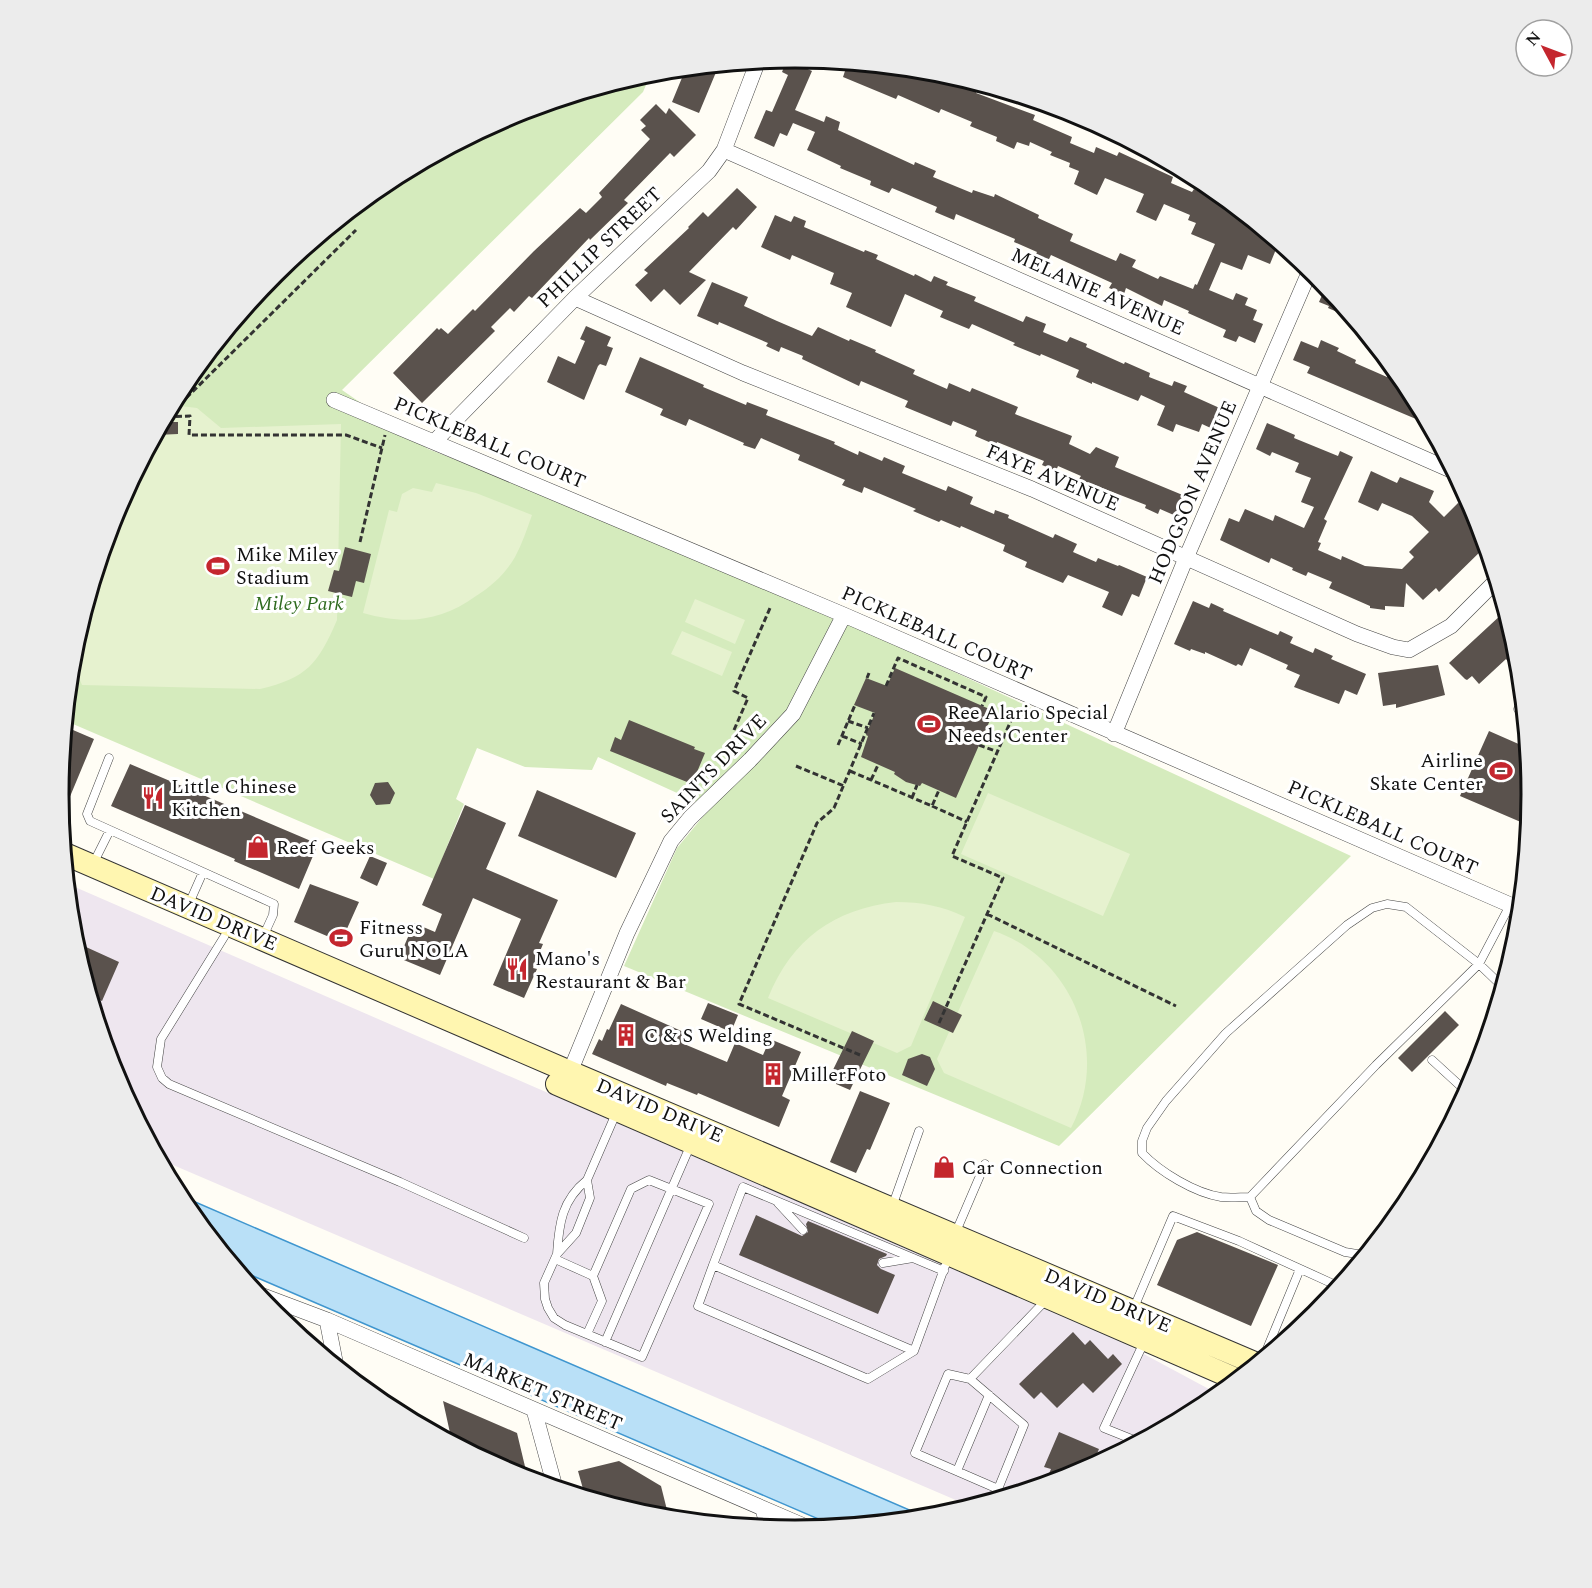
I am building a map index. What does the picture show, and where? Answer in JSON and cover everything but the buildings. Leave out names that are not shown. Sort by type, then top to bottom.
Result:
[{"type":"main road","name":"DAVID DRIVE","points":[[73,857],[262,939],[569,1080],[617,1110],[692,1142],[746,1177],[950,1254],[1133,1311],[1249,1361]]},
{"type":"main road","name":"DAVID DRIVE","points":[[74,874],[569,1080],[892,1208],[950,1254],[1144,1341],[1229,1376]]},
{"type":"street","name":"PHILLIP STREET","points":[[435,441],[575,298],[709,171],[724,150],[755,69]]},
{"type":"street","name":"MELANIE AVENUE","points":[[724,150],[1445,468]]},
{"type":"street","name":"HODGSON AVENUE","points":[[1114,734],[1186,558],[1307,277]]},
{"type":"street","name":"FAYE AVENUE","points":[[575,298],[743,373],[1032,489],[1357,634],[1393,647],[1409,650],[1451,626],[1491,585]]},
{"type":"street","name":"PICKLEBALL COURT","points":[[334,400],[844,615],[1513,907]]},
{"type":"street","name":"SAINTS DRIVE","points":[[569,1080],[627,933],[671,841],[690,818],[750,760],[793,714],[844,615]]},
{"type":"street","name":"MARKET STREET","points":[[275,1300],[327,1320],[790,1520]]},
{"type":"street","points":[[327,1320],[334,1353]]},
{"type":"street","points":[[534,1410],[553,1478]]},
{"type":"street","points":[[763,1509],[766,1519]]},
{"type":"lane","points":[[109,758],[87,814],[90,821],[274,904],[273,915],[262,939]]},
{"type":"lane","points":[[93,866],[110,830]]},
{"type":"lane","points":[[188,907],[203,872]]},
{"type":"lane","points":[[1498,982],[1479,964],[1406,907],[1387,904],[1372,908],[1347,925],[1226,1033],[1166,1101],[1147,1128],[1142,1141],[1142,1153],[1154,1165],[1200,1191],[1222,1197],[1250,1197],[1376,1065],[1479,964],[1512,914]]},
{"type":"lane","points":[[224,937],[161,1039],[157,1067],[162,1078],[169,1084],[400,1182],[524,1238]]},
{"type":"lane","points":[[1432,1060],[1461,1086]]},
{"type":"lane","points":[[556,1257],[559,1224],[573,1191],[587,1180],[617,1110]]},
{"type":"lane","points":[[892,1208],[919,1131]]},
{"type":"lane","points":[[605,1342],[692,1142]]},
{"type":"lane","points":[[803,1230],[774,1200],[746,1177],[698,1306],[868,1379],[914,1351],[985,1164]]},
{"type":"lane","points":[[587,1180],[590,1198],[576,1233],[556,1257],[544,1283],[545,1299],[554,1318],[642,1357],[709,1204],[649,1180],[631,1189],[593,1276]]},
{"type":"lane","points":[[1250,1197],[1256,1211],[1269,1220],[1345,1252],[1357,1254]]},
{"type":"lane","points":[[774,1200],[914,1258]]},
{"type":"lane","points":[[1133,1311],[1173,1216],[1239,1241],[1332,1284]]},
{"type":"lane","points":[[883,1263],[950,1254]]},
{"type":"lane","points":[[556,1257],[593,1276],[602,1301],[587,1334]]},
{"type":"lane","points":[[713,1265],[914,1351]]},
{"type":"lane","points":[[1268,1345],[1300,1269]]},
{"type":"lane","points":[[970,1379],[1048,1298]]},
{"type":"lane","points":[[1131,1439],[1104,1428],[1144,1341]]},
{"type":"lane","points":[[948,1374],[970,1379],[1024,1425],[998,1488],[915,1453],[948,1374]]},
{"type":"lane","points":[[957,1471],[989,1395]]},
{"type":"path","points":[[190,394],[356,230]]},
{"type":"path","points":[[176,417],[190,416],[189,435],[346,435],[382,448]]},
{"type":"path","points":[[360,542],[388,422]]},
{"type":"path","points":[[734,730],[748,698],[734,691],[770,608]]},
{"type":"path","points":[[886,686],[898,658],[986,696],[982,706]]},
{"type":"path","points":[[867,678],[869,673]]},
{"type":"path","points":[[838,745],[855,705]]},
{"type":"path","points":[[939,1023],[1003,878],[952,856],[1016,709]]},
{"type":"path","points":[[860,1055],[739,1004],[817,823],[833,811],[874,713]]},
{"type":"path","points":[[848,721],[868,728]]},
{"type":"path","points":[[842,736],[862,744]]},
{"type":"path","points":[[979,745],[998,752]]},
{"type":"path","points":[[871,780],[878,765]]},
{"type":"path","points":[[796,766],[844,786]]},
{"type":"path","points":[[850,771],[967,822]]},
{"type":"path","points":[[912,798],[917,785]]},
{"type":"path","points":[[932,806],[939,790]]},
{"type":"path","points":[[987,914],[1176,1006]]},
{"type":"shaded area","points":[[76,887],[1127,1345],[1211,1390],[1117,1446],[1030,1482],[960,1502],[171,1164],[144,1115],[108,1028],[83,936]]},
{"type":"green space","name":"Miley Park","points":[[647,83],[643,92],[342,390],[428,449],[691,550],[1351,856],[1059,1146],[624,966],[677,848],[710,808],[598,757],[592,770],[525,767],[477,748],[456,799],[464,804],[434,879],[73,724],[83,652],[94,606],[125,516],[144,473],[167,431],[192,390],[220,352],[282,280],[317,248],[392,190],[475,142],[562,106]]},
{"type":"green space","name":"Mike Miley Stadium","points":[[182,406],[197,408],[221,428],[341,424],[337,620],[324,648],[309,667],[289,680],[260,689],[82,685],[79,678],[83,652],[108,560],[144,473]]},
{"type":"green space","points":[[436,483],[476,493],[532,515],[515,557],[493,584],[463,605],[436,616],[408,620],[363,613],[389,510],[397,512],[402,494],[413,488],[432,492]]},
{"type":"green space","points":[[695,599],[745,620],[735,644],[685,622]]},
{"type":"green space","points":[[682,631],[732,652],[722,676],[671,654]]},
{"type":"green space","points":[[988,793],[1130,854],[1103,916],[961,854]]},
{"type":"green space","points":[[896,902],[932,905],[965,917],[911,1046],[897,1053],[768,998],[789,959],[818,930],[853,912]]},
{"type":"green space","points":[[994,931],[1022,944],[1045,963],[1064,985],[1077,1011],[1085,1040],[1087,1069],[1082,1099],[1071,1128],[944,1073],[937,1059]]},
{"type":"water","points":[[195,1202],[912,1511],[820,1520],[252,1276]]},
{"type":"place","name":"Mike Miley Stadium","points":[[218,566]]},
{"type":"place","name":"Ree Alario Special Needs Center","points":[[929,724]]},
{"type":"place","name":"Airline Skate Center","points":[[1501,771]]},
{"type":"place","name":"Little Chinese Kitchen","points":[[153,798]]},
{"type":"place","name":"Reef Geeks","points":[[258,847]]},
{"type":"place","name":"Fitness Guru NOLA","points":[[341,938]]},
{"type":"place","name":"Mano's Restaurant & Bar","points":[[517,969]]},
{"type":"place","name":"C & S Welding","points":[[626,1035]]},
{"type":"place","name":"MillerFoto","points":[[773,1074]]},
{"type":"place","name":"Car Connection","points":[[944,1167]]}]
